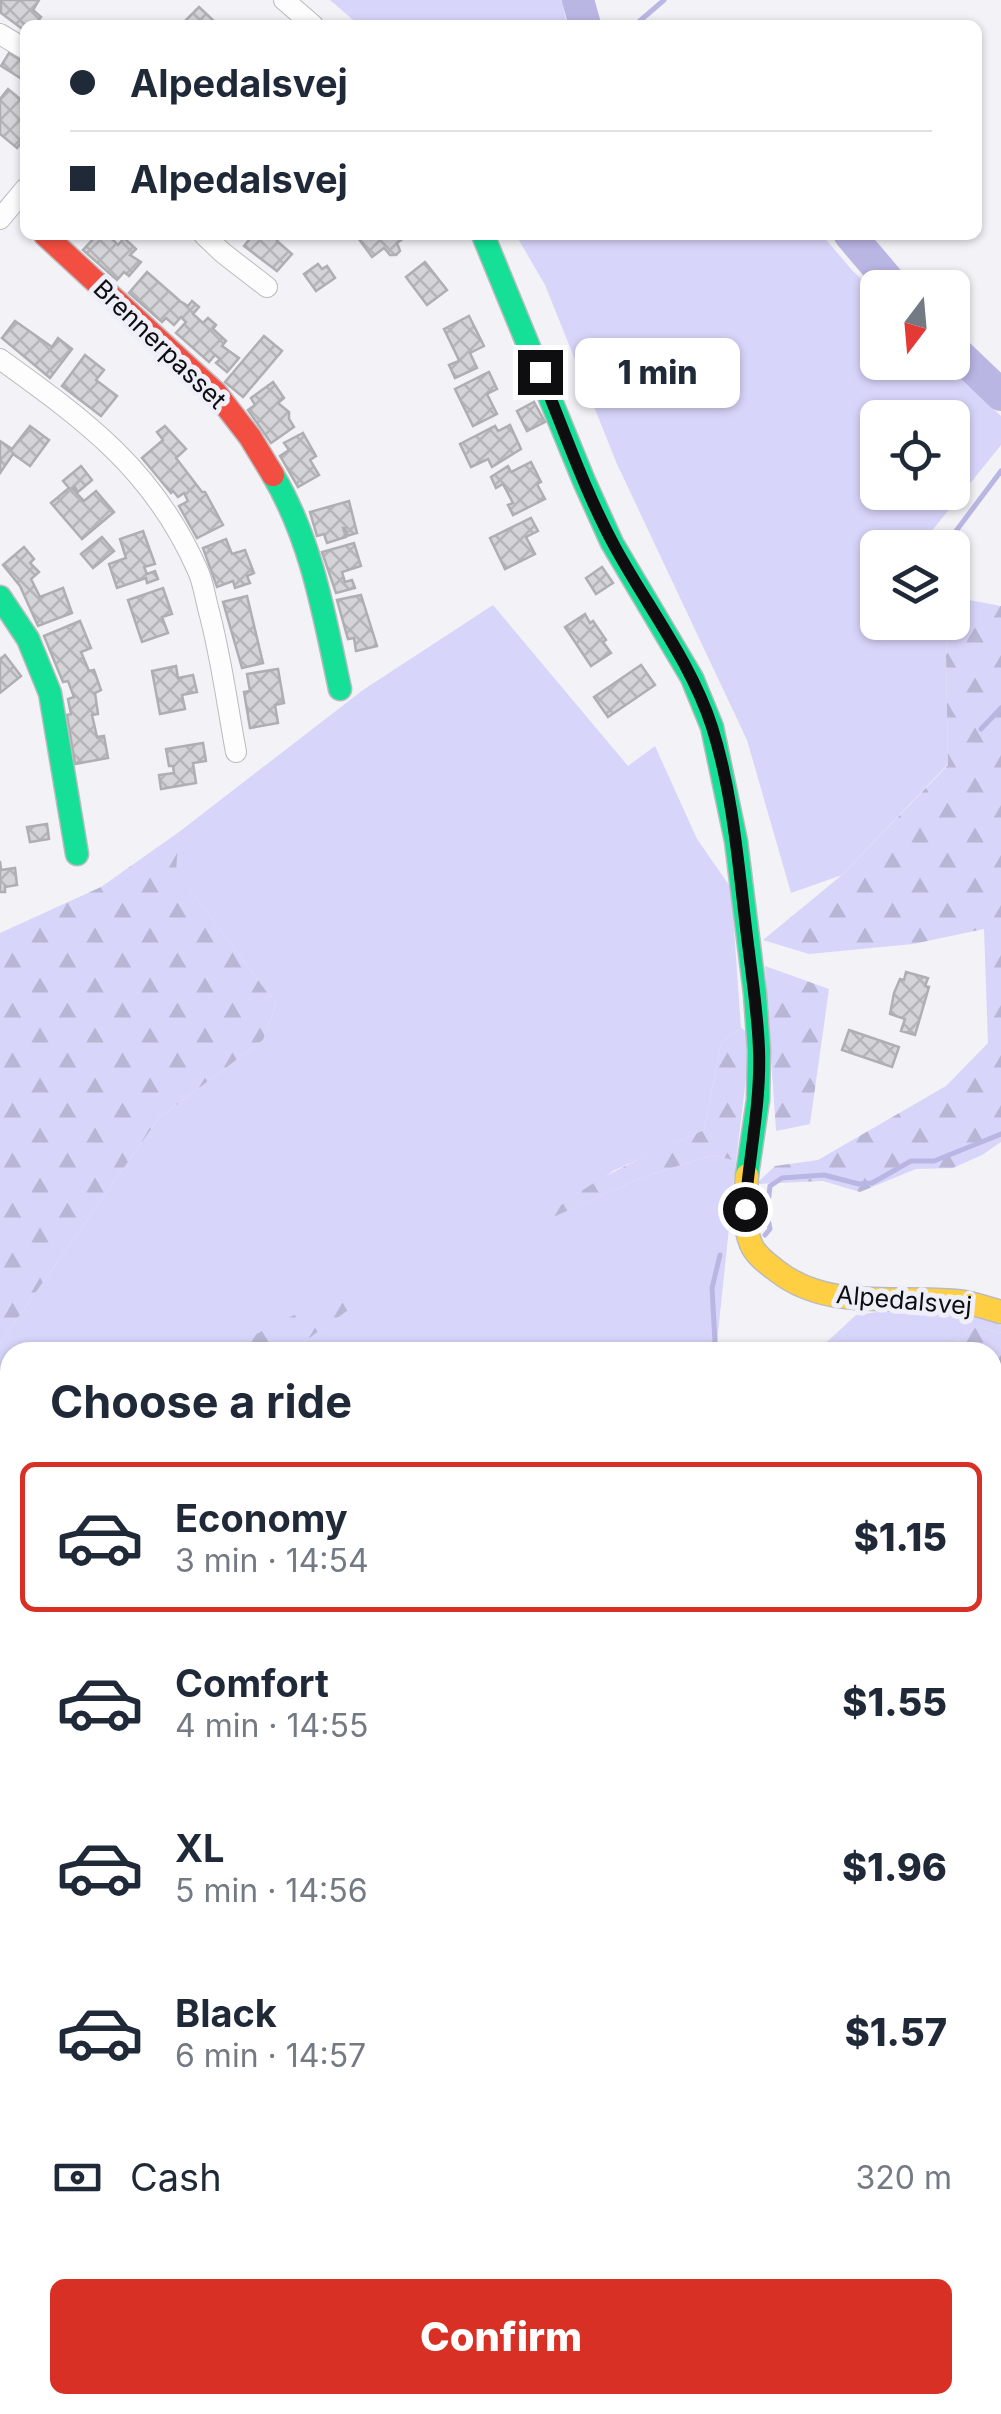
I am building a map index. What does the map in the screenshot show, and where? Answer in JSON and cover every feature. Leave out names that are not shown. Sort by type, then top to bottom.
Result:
[{"type":"street","points":[[284,0],[307,20]]},
{"type":"street","name":"Brennerpasset","points":[[50,240],[216,394],[250,437],[290,502],[315,572],[340,688]]},
{"type":"street","points":[[209,240],[267,287]]},
{"type":"street","name":"Alpedalsvej","points":[[485,240],[612,543],[692,678],[715,741],[736,842],[758,1032],[758,1100],[745,1209],[751,1244],[766,1262],[805,1289],[836,1297],[960,1301],[1001,1312]]},
{"type":"street","points":[[0,359],[122,455],[174,525],[199,573],[214,628],[236,752]]},
{"type":"street","points":[[0,597],[28,639],[50,694],[77,854]]},
{"type":"green space","points":[[330,0],[562,0],[566,20],[353,20]]},
{"type":"green space","points":[[519,240],[826,240],[860,278],[860,380],[964,380],[1001,416],[1001,445],[970,483],[970,400],[860,400],[860,510],[949,510],[932,530],[860,530],[860,640],[948,640],[948,764],[842,875],[791,893],[747,740],[617,464],[545,285]]},
{"type":"green space","points":[[970,600],[1001,606],[1001,1142],[953,1168],[916,1169],[860,1192],[823,1181],[756,1184],[775,1166],[818,1160],[946,1086],[988,1043],[984,929],[913,944],[809,954],[763,940],[842,875],[948,765],[948,640],[970,640]]},
{"type":"green space","points":[[493,605],[628,766],[655,746],[697,839],[731,888],[741,1027],[721,1043],[704,1130],[613,1171],[544,1221],[646,1176],[713,1155],[736,1161],[717,1342],[304,1342],[338,1317],[272,1342],[1,1342],[159,1118],[263,1040],[276,1004],[175,870],[179,832],[363,690]]},
{"type":"green space","points":[[179,832],[176,871],[276,1004],[263,1040],[159,1118],[0,1342],[0,933],[101,887]]},
{"type":"green space","points":[[765,966],[829,989],[810,1124],[776,1131]]},
{"type":"green space","points":[[741,1027],[751,1037],[736,1161],[713,1155],[646,1176],[540,1223],[597,1181],[704,1130],[721,1043]]},
{"type":"green space","points":[[347,1301],[351,1308],[304,1342],[241,1342],[300,1312]]},
{"type":"green space","points":[[906,1308],[965,1312],[1001,1325],[1001,1333],[976,1326],[956,1342],[827,1342],[856,1315]]},
{"type":"green space","points":[[976,1326],[1001,1333],[1001,1342],[956,1342]]},
{"type":"building","points":[[1,0],[39,0],[33,10],[41,17],[20,20],[20,26],[1,13]]},
{"type":"building","points":[[199,7],[213,20],[186,20]]},
{"type":"building","points":[[9,53],[20,60],[20,78],[1,66]]},
{"type":"building","points":[[8,89],[20,99],[17,148],[0,134],[0,99]]},
{"type":"building","points":[[92,240],[113,240],[118,245],[126,240],[136,249],[130,255],[141,262],[129,276],[124,272],[117,280],[83,250]]},
{"type":"building","points":[[249,240],[278,240],[292,254],[277,271],[244,246]]},
{"type":"building","points":[[360,240],[401,240],[396,255],[390,255],[384,248],[372,257]]},
{"type":"building","points":[[425,262],[447,290],[427,305],[406,277]]},
{"type":"building","points":[[318,264],[322,269],[327,266],[335,278],[316,291],[304,274]]},
{"type":"building","points":[[147,272],[180,301],[188,306],[192,301],[199,307],[193,314],[203,323],[208,318],[216,325],[213,329],[226,341],[222,346],[239,358],[227,372],[216,363],[220,359],[215,355],[209,362],[176,333],[186,322],[181,317],[174,325],[166,318],[162,322],[129,293]]},
{"type":"building","points":[[469,316],[484,346],[470,353],[477,368],[455,378],[449,365],[459,361],[444,329]]},
{"type":"building","points":[[15,321],[52,347],[58,338],[72,349],[50,378],[2,338]]},
{"type":"building","points":[[264,336],[282,351],[243,397],[225,382]]},
{"type":"building","points":[[85,355],[104,370],[96,380],[117,396],[101,416],[62,386]]},
{"type":"building","points":[[489,372],[497,389],[487,394],[497,414],[473,426],[455,389]]},
{"type":"building","points":[[273,382],[284,398],[278,403],[289,412],[294,427],[271,443],[248,410],[255,405],[251,398]]},
{"type":"building","points":[[534,402],[545,422],[527,431],[517,411]]},
{"type":"building","points":[[510,425],[521,449],[492,467],[488,459],[471,467],[460,444],[495,426],[498,431]]},
{"type":"building","points":[[30,426],[49,440],[30,466],[13,454],[0,473],[0,441],[12,449]]},
{"type":"building","points":[[165,426],[186,449],[176,458],[205,492],[223,525],[197,538],[179,506],[188,501],[184,493],[178,497],[171,493],[142,458],[163,440],[157,432]]},
{"type":"building","points":[[303,433],[316,456],[310,460],[319,475],[298,487],[280,456],[289,450],[284,443]]},
{"type":"building","points":[[531,462],[545,499],[513,515],[508,505],[513,503],[503,484],[496,488],[491,477],[508,466],[511,472]]},
{"type":"building","points":[[81,466],[92,480],[78,492],[72,488],[84,501],[96,491],[114,512],[82,539],[51,503],[69,488],[63,481]]},
{"type":"building","points":[[349,501],[357,533],[347,536],[343,528],[346,537],[327,543],[324,534],[317,536],[310,512]]},
{"type":"building","points":[[531,518],[538,531],[526,537],[535,554],[505,569],[490,538]]},
{"type":"building","points":[[143,531],[155,564],[144,567],[147,574],[155,571],[158,579],[147,583],[146,578],[117,588],[109,564],[126,558],[120,539]]},
{"type":"building","points":[[102,537],[114,551],[93,568],[81,554]]},
{"type":"building","points":[[226,539],[232,554],[245,550],[254,573],[247,576],[250,583],[235,588],[233,581],[217,587],[203,548]]},
{"type":"building","points":[[354,543],[361,566],[342,572],[345,582],[352,580],[355,588],[336,593],[322,552]]},
{"type":"building","points":[[24,547],[34,559],[30,563],[39,572],[31,579],[40,597],[63,588],[72,613],[38,626],[20,586],[3,565]]},
{"type":"building","points":[[602,567],[613,583],[596,594],[586,578]]},
{"type":"building","points":[[163,588],[172,614],[162,617],[168,633],[142,642],[128,600]]},
{"type":"building","points":[[361,595],[377,646],[356,651],[354,638],[348,639],[337,600]]},
{"type":"building","points":[[247,596],[263,663],[242,668],[223,602]]},
{"type":"building","points":[[585,614],[606,640],[603,642],[611,653],[591,666],[565,627]]},
{"type":"building","points":[[80,621],[91,648],[81,652],[89,671],[94,670],[101,690],[95,693],[98,714],[92,715],[97,737],[104,736],[108,758],[75,764],[67,715],[71,714],[68,699],[74,697],[68,681],[63,682],[44,636]]},
{"type":"building","points":[[5,655],[21,676],[0,693],[0,659]]},
{"type":"building","points":[[641,665],[655,685],[608,717],[594,697]]},
{"type":"building","points":[[176,666],[178,678],[193,675],[197,692],[182,695],[185,709],[160,714],[152,671]]},
{"type":"building","points":[[278,669],[284,703],[275,705],[278,723],[250,728],[244,692],[250,691],[247,674]]},
{"type":"building","points":[[203,743],[206,761],[193,763],[196,783],[161,789],[159,775],[174,773],[166,749]]},
{"type":"building","points":[[47,824],[49,839],[30,842],[27,827]]},
{"type":"building","points":[[0,861],[1,870],[15,868],[17,885],[5,887],[5,892],[0,892]]},
{"type":"building","points":[[906,972],[928,978],[915,1035],[901,1031],[905,1019],[890,1014],[894,993]]},
{"type":"building","points":[[849,1030],[899,1047],[892,1067],[842,1050]]},
{"type":"waterway","points":[[578,0],[584,20]]},
{"type":"waterway","points":[[641,20],[664,0]]},
{"type":"waterway","points":[[854,240],[880,270]]},
{"type":"waterway","points":[[970,365],[1001,395]]},
{"type":"waterway","points":[[957,530],[1001,471]]},
{"type":"waterway","points":[[981,729],[1001,708]]},
{"type":"waterway","points":[[765,1235],[770,1229],[770,1186],[782,1178],[824,1175],[859,1184],[872,1183],[911,1161],[934,1161],[1001,1134]]},
{"type":"waterway","points":[[715,1342],[712,1288],[720,1255]]},
{"type":"traffic: fast","points":[[485,240],[612,543],[692,678],[712,727],[736,841],[755,994],[758,1100],[747,1175]]},
{"type":"traffic: fast","points":[[273,475],[307,552],[340,689]]},
{"type":"traffic: fast","points":[[0,597],[28,639],[50,693],[77,854]]},
{"type":"traffic: slow","points":[[747,1175],[746,1219],[751,1244],[766,1262],[797,1284],[840,1296],[956,1301],[1001,1312]]},
{"type":"traffic: jam","points":[[50,240],[216,393],[273,475]]},
{"type":"route","points":[[540,372],[612,543],[692,678],[712,727],[726,783],[759,1051],[758,1100],[745,1209]]}]
